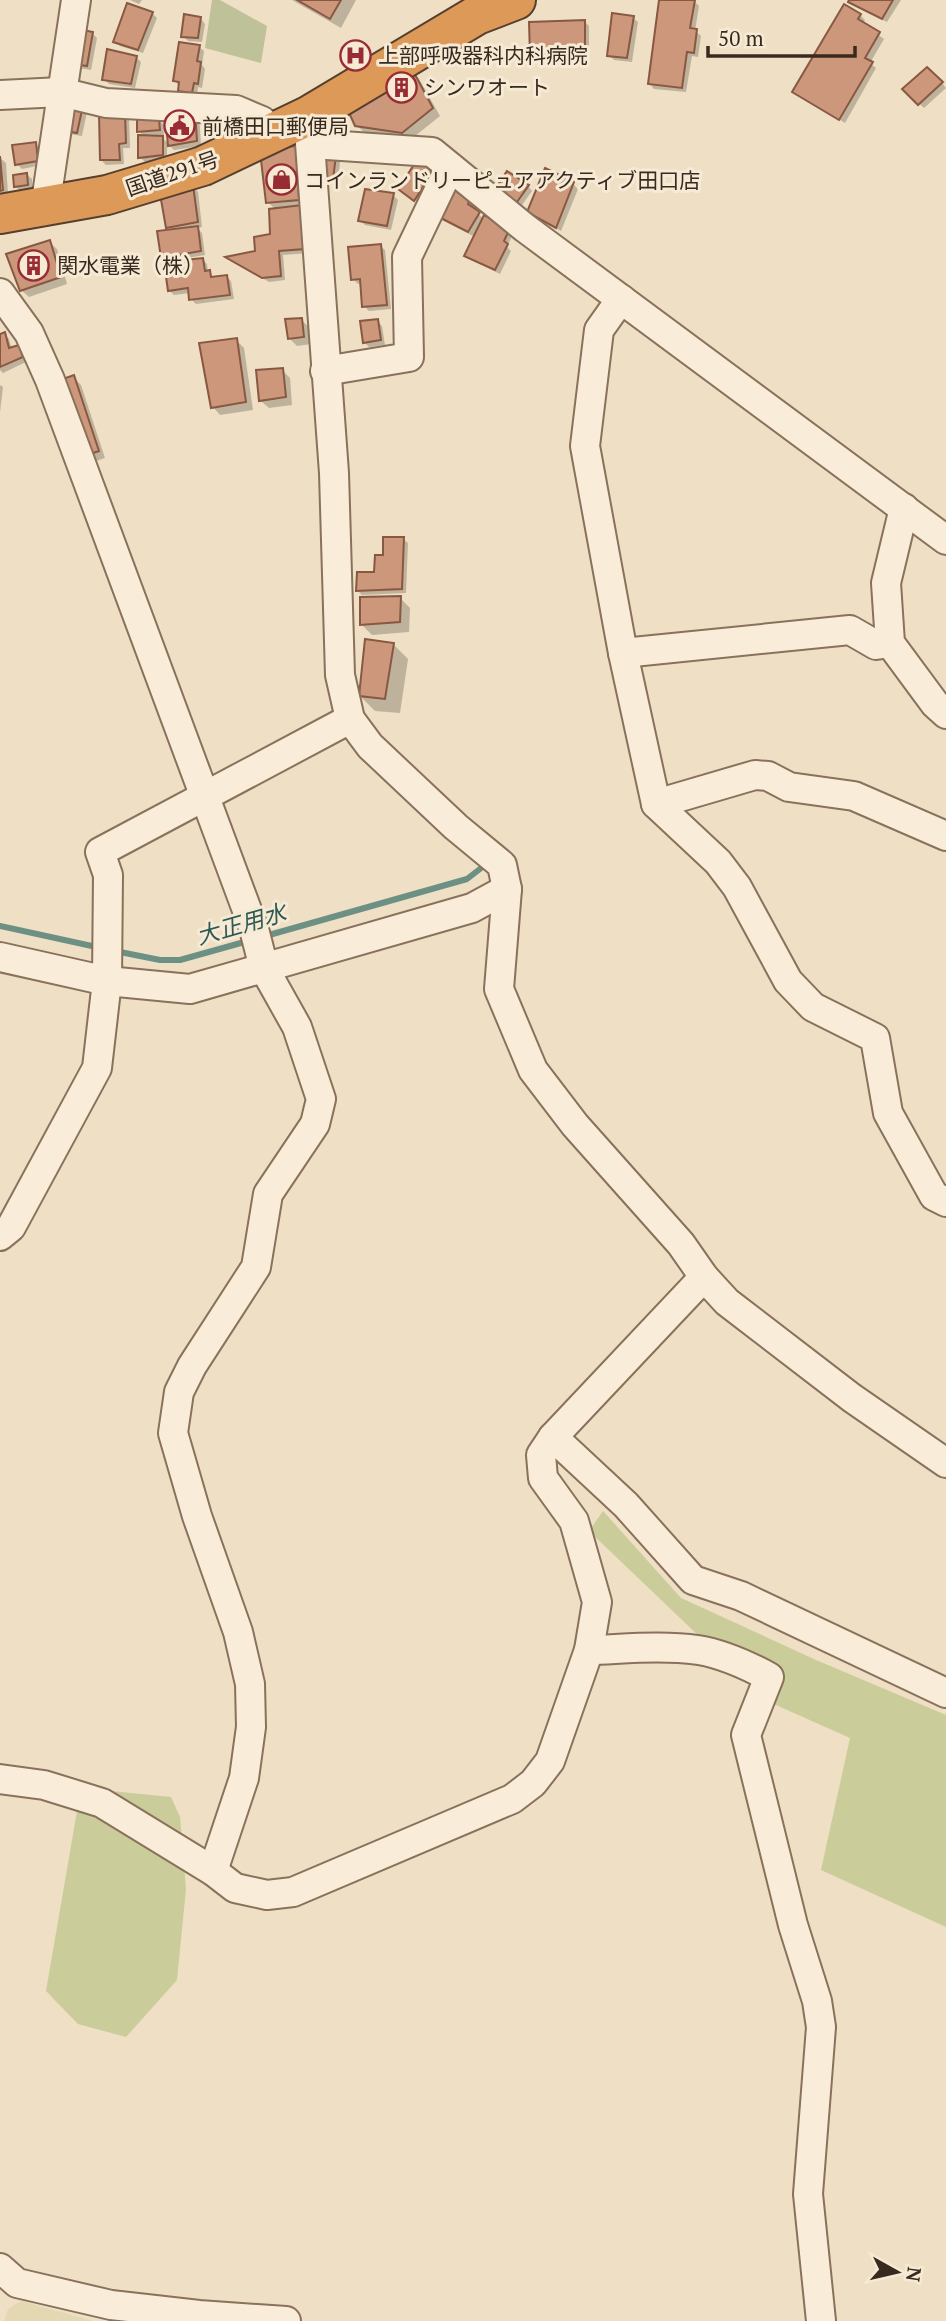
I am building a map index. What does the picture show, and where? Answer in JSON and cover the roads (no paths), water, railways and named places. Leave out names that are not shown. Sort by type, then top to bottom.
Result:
[{"type":"highway","name":"国道291号","points":[[0,214],[107,195],[203,166],[274,133],[310,130],[473,5],[516,0]]},
{"type":"street","points":[[45,208],[76,0]]},
{"type":"street","points":[[0,95],[61,92],[106,103],[236,110],[262,121],[274,133]]},
{"type":"street","points":[[946,540],[525,228],[432,152],[310,130],[334,473],[340,675],[351,719],[370,746],[456,827],[502,864],[507,888],[499,989],[533,1070],[575,1125],[681,1244],[704,1277],[727,1302],[852,1398],[946,1463]]},
{"type":"street","points":[[325,371],[409,357],[407,257],[450,167]]},
{"type":"street","points":[[0,293],[29,333],[50,380],[151,658],[206,798],[260,951],[297,1027],[321,1099],[316,1124],[268,1194],[256,1267],[192,1366],[179,1392],[173,1433],[197,1516],[238,1632],[250,1684],[251,1727],[244,1778],[214,1871]]},
{"type":"street","points":[[621,299],[599,330],[585,446],[623,653],[656,804],[718,862],[737,887],[789,981],[813,1007],[875,1038],[888,1113],[934,1196],[946,1202]]},
{"type":"street","points":[[904,508],[887,583],[890,643],[916,674],[935,704],[946,714]]},
{"type":"street","points":[[623,653],[850,630],[876,645],[890,643]]},
{"type":"street","points":[[0,1236],[11,1227],[97,1068],[108,961],[108,875],[100,852],[351,719]]},
{"type":"street","points":[[656,804],[755,775],[768,776],[789,787],[854,796],[946,836]]},
{"type":"street","points":[[0,957],[108,961],[190,989],[260,951],[472,908],[507,888]]},
{"type":"street","points":[[0,1779],[44,1785],[102,1803],[214,1871],[234,1888],[267,1895],[293,1892],[512,1799],[533,1783],[550,1761],[589,1650],[597,1602],[574,1521],[543,1478],[541,1455],[553,1437],[704,1277]]},
{"type":"street","points":[[553,1437],[626,1505],[693,1580],[741,1596],[946,1693]]},
{"type":"street","points":[[589,1650],[698,1650],[739,1661],[769,1677],[746,1735],[793,1925],[817,2001],[821,2027],[807,2193],[821,2321]]},
{"type":"street","points":[[6,2283],[111,2305],[286,2321]]},
{"type":"waterway","name":"大正用水","points":[[262,937],[467,879],[485,865]]},
{"type":"waterway","name":"大正用水","points":[[0,926],[101,948]]},
{"type":"waterway","name":"大正用水","points":[[115,951],[160,960],[180,960],[248,941]]},
{"type":"place","name":"上部呼吸器科内科病院","points":[[355,55]]},
{"type":"place","name":"シンワオート","points":[[401,87]]},
{"type":"place","name":"前橋田口郵便局","points":[[179,126]]},
{"type":"place","name":"コインランドリーピュアアクティブ田口店","points":[[281,180]]},
{"type":"place","name":"関水電業（株）","points":[[34,265]]}]
